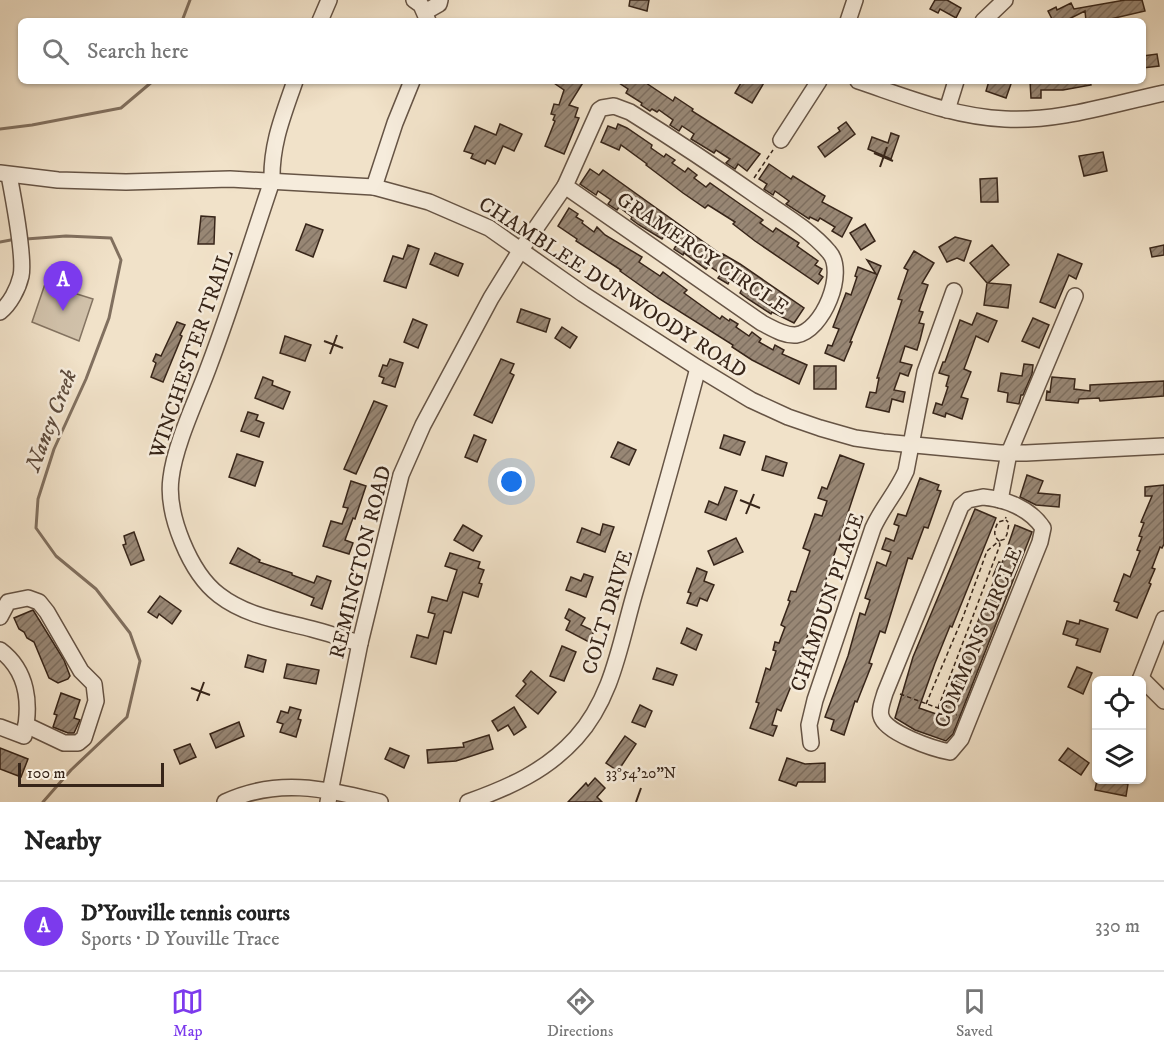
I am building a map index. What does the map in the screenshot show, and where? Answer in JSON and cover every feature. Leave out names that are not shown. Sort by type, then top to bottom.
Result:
[{"type":"street","points":[[321,18],[329,0]]},
{"type":"street","points":[[414,0],[421,5],[427,17],[440,0]]},
{"type":"street","points":[[849,18],[855,0]]},
{"type":"street","points":[[986,18],[1005,0]]},
{"type":"street","name":"WINCHESTER TRAIL","points":[[295,84],[276,133],[272,182],[210,365],[177,453],[170,478],[173,505],[179,536],[189,558],[219,595],[269,620],[314,629],[360,643]]},
{"type":"street","points":[[374,187],[410,84]]},
{"type":"street","points":[[781,140],[817,84]]},
{"type":"street","points":[[867,84],[947,110],[1005,119],[1034,119],[1066,114],[1164,93]]},
{"type":"street","points":[[947,110],[955,84]]},
{"type":"street","name":"GRAMERCY CIRCLE","points":[[520,250],[565,186],[595,118],[605,103],[630,112],[804,228],[838,260],[828,305],[805,336],[775,330],[565,186]]},
{"type":"street","points":[[0,312],[6,308],[22,274],[15,212],[5,174]]},
{"type":"street","name":"CHAMBLEE DUNWOODY ROAD","points":[[5,174],[58,180],[126,182],[230,179],[374,187],[429,202],[489,228],[698,368],[751,400],[788,417],[855,438],[912,446],[1009,453],[1164,446]]},
{"type":"street","name":"REMINGTON ROAD","points":[[329,796],[360,643],[401,475],[423,425],[491,298],[520,250]]},
{"type":"street","name":"CHAMDUN PLACE","points":[[811,743],[811,717],[858,570],[882,509],[900,485],[906,471],[925,372],[954,291]]},
{"type":"street","points":[[1003,507],[1009,453],[1075,296]]},
{"type":"street","name":"COLT DRIVE","points":[[468,802],[521,781],[541,770],[559,756],[577,736],[602,700],[622,644],[698,368]]},
{"type":"street","name":"COMMONS CIRCLE","points":[[975,498],[1003,507],[1013,504],[1031,515],[1043,528],[1036,552],[961,739],[950,752],[937,750],[891,729],[884,723],[880,714],[885,693],[961,506],[975,498]]},
{"type":"street","points":[[0,617],[8,602],[28,598],[39,602],[81,671],[94,684],[96,701],[84,738],[78,743],[64,743],[26,725]]},
{"type":"street","points":[[1142,676],[1164,619]]},
{"type":"street","points":[[0,650],[12,659],[25,686],[28,714],[24,736],[0,727]]},
{"type":"street","points":[[1146,684],[1164,701]]},
{"type":"street","points":[[225,802],[241,794],[271,787],[295,786],[329,796],[380,802]]},
{"type":"path","points":[[747,189],[768,156]]},
{"type":"path","points":[[926,704],[963,617],[987,551],[1005,539],[1007,534],[1009,523],[1005,520],[1003,507]]},
{"type":"path","points":[[938,708],[1000,544],[995,538],[994,531],[998,522],[1005,520]]},
{"type":"path","points":[[893,691],[968,720]]},
{"type":"shaded area","points":[[45,284],[93,299],[79,341],[32,322]]},
{"type":"building","points":[[630,0],[649,0],[647,11],[629,6]]},
{"type":"building","points":[[935,0],[947,0],[961,8],[956,18],[940,9],[938,13],[930,9]]},
{"type":"building","points":[[1125,0],[1142,0],[1145,11],[1115,18],[1086,18],[1085,11],[1071,18],[1052,18],[1048,11],[1056,7],[1057,10],[1071,3],[1074,9]]},
{"type":"building","points":[[1157,54],[1159,66],[1146,68],[1146,56]]},
{"type":"building","points":[[555,84],[582,84],[569,105],[578,108],[575,117],[579,118],[564,154],[545,146],[555,121],[553,120],[555,115],[551,114],[554,104],[559,105],[564,90]]},
{"type":"building","points":[[620,84],[648,84],[673,101],[675,97],[693,109],[692,111],[760,154],[747,171],[738,164],[735,169],[726,163],[730,159],[716,150],[714,153],[691,139],[694,134],[682,126],[679,131],[670,125],[673,120],[659,110],[650,111],[641,105],[642,103],[626,93],[628,89]]},
{"type":"building","points":[[740,84],[763,84],[752,103],[735,93]]},
{"type":"building","points":[[988,84],[1011,84],[1006,98],[986,91]]},
{"type":"building","points":[[1030,84],[1091,85],[1063,90],[1041,90],[1041,98],[1031,98]]},
{"type":"building","points":[[846,122],[855,134],[825,157],[818,147],[840,131],[838,128]]},
{"type":"building","points":[[500,124],[522,134],[514,151],[503,146],[495,164],[487,160],[485,164],[471,158],[473,154],[464,151],[475,126],[496,135]]},
{"type":"building","points":[[618,124],[652,145],[651,148],[664,157],[666,154],[675,160],[672,163],[685,172],[688,168],[697,175],[694,178],[706,187],[710,183],[763,220],[760,223],[773,232],[776,228],[799,243],[797,246],[818,261],[815,265],[822,269],[819,274],[823,277],[818,284],[755,241],[733,224],[735,222],[708,205],[705,208],[683,193],[621,145],[619,150],[601,142],[608,126],[616,129]]},
{"type":"building","points":[[891,133],[899,136],[891,159],[868,149],[872,137],[888,143]]},
{"type":"building","points":[[1103,152],[1107,171],[1084,176],[1079,156]]},
{"type":"building","points":[[769,164],[791,179],[793,176],[825,196],[822,202],[852,218],[842,237],[832,231],[835,227],[820,218],[818,221],[810,217],[809,219],[786,204],[789,201],[775,191],[773,195],[764,189],[767,184],[759,179]]},
{"type":"building","points":[[590,169],[599,175],[603,170],[722,255],[740,264],[804,308],[794,323],[772,312],[771,314],[740,293],[742,289],[730,280],[728,284],[718,278],[721,274],[709,266],[706,269],[684,253],[683,255],[674,249],[677,244],[664,236],[662,239],[639,225],[619,207],[617,210],[608,204],[611,200],[598,191],[596,195],[580,184]]},
{"type":"building","points":[[997,178],[998,202],[981,202],[980,179]]},
{"type":"building","points":[[569,208],[578,214],[576,217],[594,232],[597,227],[605,235],[642,257],[639,262],[660,276],[663,272],[687,290],[684,293],[720,319],[722,316],[729,321],[730,319],[738,324],[736,327],[749,336],[752,332],[761,339],[759,342],[773,350],[775,345],[784,350],[782,354],[807,365],[799,384],[752,360],[576,241],[577,239],[558,226]]},
{"type":"building","points":[[201,216],[215,217],[214,244],[198,244]]},
{"type":"building","points":[[306,224],[323,230],[313,257],[296,250]]},
{"type":"building","points":[[865,224],[875,241],[861,250],[850,233]]},
{"type":"building","points":[[955,237],[971,241],[964,261],[957,258],[947,262],[939,247]]},
{"type":"building","points":[[408,245],[419,249],[406,288],[384,281],[393,256],[403,259]]},
{"type":"building","points":[[992,245],[1009,265],[988,283],[1011,285],[1008,308],[984,305],[987,283],[970,263]]},
{"type":"building","points":[[1164,245],[1164,255],[1152,257],[1150,248]]},
{"type":"building","points":[[914,251],[934,263],[922,283],[928,285],[919,311],[923,312],[919,323],[924,324],[917,350],[905,346],[900,362],[912,365],[908,376],[900,373],[894,390],[905,392],[903,402],[892,399],[889,412],[866,407],[870,392],[876,393],[879,378],[877,378],[902,300],[898,299],[908,270],[904,268]]},
{"type":"building","points":[[435,253],[463,264],[458,276],[430,264]]},
{"type":"building","points":[[1058,254],[1082,264],[1076,279],[1069,275],[1055,308],[1040,302]]},
{"type":"building","points":[[867,260],[881,266],[844,361],[825,353],[828,345],[832,346],[839,329],[833,327],[846,293],[851,295],[858,267],[876,274]]},
{"type":"building","points":[[521,309],[550,319],[546,332],[517,322]]},
{"type":"building","points":[[977,313],[997,321],[988,342],[976,336],[964,369],[971,372],[961,397],[968,399],[962,419],[946,413],[945,417],[933,413],[936,403],[942,405],[948,387],[946,386],[949,376],[939,373],[960,320],[972,325]]},
{"type":"building","points":[[1033,318],[1049,325],[1039,348],[1022,341]]},
{"type":"building","points":[[413,319],[427,325],[418,348],[404,342]]},
{"type":"building","points":[[177,322],[185,325],[163,382],[151,377],[156,363],[153,361],[156,354],[161,356]]},
{"type":"building","points":[[562,327],[577,337],[570,348],[555,338]]},
{"type":"building","points":[[285,336],[311,345],[305,361],[280,353]]},
{"type":"building","points":[[390,359],[403,363],[395,387],[382,383],[384,378],[379,376],[383,365],[387,366]]},
{"type":"building","points":[[501,359],[514,364],[510,373],[514,375],[492,423],[474,415]]},
{"type":"building","points":[[1024,364],[1033,365],[1032,374],[1019,404],[1007,402],[1008,393],[998,391],[1001,373],[1022,376]]},
{"type":"building","points":[[814,366],[836,366],[836,389],[814,389]]},
{"type":"building","points":[[263,377],[273,381],[272,385],[290,392],[283,409],[255,398]]},
{"type":"building","points":[[1052,377],[1075,379],[1074,389],[1090,391],[1090,385],[1164,381],[1164,396],[1100,401],[1099,398],[1079,399],[1078,403],[1046,400],[1047,391],[1050,392]]},
{"type":"building","points":[[374,401],[387,406],[356,474],[344,469]]},
{"type":"building","points":[[248,412],[258,415],[256,420],[264,423],[259,437],[241,431]]},
{"type":"building","points":[[474,435],[486,440],[477,462],[465,457]]},
{"type":"building","points":[[724,435],[745,442],[740,455],[720,448]]},
{"type":"building","points":[[618,442],[636,450],[629,465],[611,457]]},
{"type":"building","points":[[237,454],[263,462],[255,486],[229,477]]},
{"type":"building","points":[[840,455],[864,464],[791,686],[781,711],[777,709],[772,725],[777,726],[773,736],[750,728],[759,703],[756,702],[766,668],[770,670],[776,651],[773,650],[775,642],[779,643],[785,627],[781,625],[790,601],[788,600],[791,591],[796,592],[810,551],[803,548],[815,514],[822,516],[827,501],[818,498],[822,487],[827,489]]},
{"type":"building","points":[[766,456],[787,463],[783,476],[762,470]]},
{"type":"building","points":[[1027,475],[1043,481],[1038,493],[1060,495],[1059,507],[1036,505],[1020,497]]},
{"type":"building","points":[[920,478],[939,485],[937,490],[941,491],[928,528],[924,527],[912,559],[908,558],[885,633],[880,631],[869,663],[872,664],[857,702],[855,701],[844,735],[831,730],[834,720],[825,717],[848,656],[860,613],[865,615],[870,600],[865,598],[877,562],[886,566],[891,552],[882,549],[886,538],[894,541],[899,526],[894,524],[898,514],[906,516]]},
{"type":"building","points":[[351,481],[366,486],[345,540],[353,543],[349,554],[323,546],[331,521],[342,524],[348,508],[343,507]]},
{"type":"building","points":[[1164,485],[1164,544],[1162,548],[1160,547],[1152,568],[1155,569],[1149,583],[1151,584],[1137,618],[1116,610],[1119,603],[1114,601],[1124,574],[1130,577],[1140,551],[1137,550],[1142,537],[1139,536],[1144,523],[1141,522],[1152,496],[1145,496],[1145,487]]},
{"type":"building","points":[[725,487],[737,491],[726,520],[705,512],[709,501],[718,505]]},
{"type":"building","points":[[975,509],[996,518],[935,663],[919,708],[942,716],[975,634],[973,634],[995,578],[993,576],[999,562],[1002,563],[1015,525],[1032,532],[953,734],[946,741],[915,730],[895,718],[913,657]]},
{"type":"building","points":[[603,524],[614,527],[605,552],[577,542],[582,528],[600,535]]},
{"type":"building","points":[[463,525],[482,536],[473,551],[454,540]]},
{"type":"building","points":[[134,532],[144,560],[131,565],[123,545],[126,544],[124,536]]},
{"type":"building","points":[[736,538],[743,552],[714,565],[708,551]]},
{"type":"building","points":[[238,548],[260,560],[259,562],[314,583],[317,576],[331,581],[322,609],[311,605],[314,598],[230,563]]},
{"type":"building","points":[[450,553],[480,562],[478,568],[484,570],[479,583],[482,584],[478,597],[463,592],[451,633],[444,631],[436,664],[411,657],[417,635],[428,638],[435,614],[428,612],[432,597],[447,601],[457,570],[445,566]]},
{"type":"building","points":[[697,568],[707,572],[704,581],[714,585],[707,601],[700,598],[697,606],[687,603],[691,593],[688,592]]},
{"type":"building","points":[[584,574],[593,577],[586,597],[566,590],[571,577],[581,581]]},
{"type":"building","points":[[160,596],[181,611],[172,624],[159,614],[157,618],[148,612]]},
{"type":"building","points":[[569,609],[585,618],[581,625],[594,631],[589,642],[566,630],[570,621],[565,618]]},
{"type":"building","points":[[33,610],[64,660],[70,676],[68,679],[58,683],[49,678],[34,642],[19,629],[14,618]]},
{"type":"building","points":[[1080,620],[1108,629],[1100,652],[1076,645],[1078,639],[1063,634],[1067,621],[1079,624]]},
{"type":"building","points":[[687,628],[702,635],[696,650],[681,643]]},
{"type":"building","points":[[562,646],[576,652],[564,681],[550,676]]},
{"type":"building","points":[[248,655],[266,660],[263,672],[245,667]]},
{"type":"building","points":[[287,664],[319,670],[316,684],[284,678]]},
{"type":"building","points":[[1077,667],[1092,673],[1083,694],[1068,687]]},
{"type":"building","points":[[657,668],[677,675],[673,685],[653,679]]},
{"type":"building","points":[[531,671],[556,692],[538,714],[516,696],[526,684],[523,681]]},
{"type":"building","points":[[61,693],[80,700],[74,718],[80,720],[74,733],[53,727],[57,715],[54,714]]},
{"type":"building","points":[[640,705],[652,711],[645,727],[632,722]]},
{"type":"building","points":[[290,707],[301,710],[298,719],[301,720],[296,737],[280,732],[283,724],[277,722],[281,711],[288,713]]},
{"type":"building","points":[[514,707],[526,727],[514,735],[508,725],[498,731],[492,721]]},
{"type":"building","points":[[239,722],[244,736],[216,748],[210,734]]},
{"type":"building","points":[[489,735],[493,749],[456,761],[428,763],[427,750],[464,747],[463,743]]},
{"type":"building","points":[[625,736],[636,744],[618,771],[606,763]]},
{"type":"building","points":[[190,744],[196,757],[180,764],[174,750]]},
{"type":"building","points":[[0,748],[28,759],[21,777],[0,769]]},
{"type":"building","points":[[390,748],[409,756],[404,768],[385,759]]},
{"type":"building","points":[[1068,748],[1089,763],[1081,775],[1059,760]]},
{"type":"building","points":[[787,758],[805,764],[825,763],[825,782],[798,782],[796,786],[779,780]]},
{"type":"building","points":[[595,778],[605,788],[597,797],[602,802],[568,802],[586,783],[588,786]]},
{"type":"building","points":[[1096,784],[1128,784],[1126,796],[1095,790]]},
{"type":"waterway","points":[[183,18],[190,0]]},
{"type":"waterway","points":[[0,129],[121,108],[149,84]]},
{"type":"waterway","name":"Nancy Creek","points":[[26,239],[66,236],[111,238],[121,260],[109,318],[86,379],[54,449],[38,499],[36,528],[56,556],[96,589],[130,633],[140,661],[127,717],[71,770],[43,802]]},
{"type":"waterway","name":"Nancy Creek","points":[[0,242],[16,239]]},
{"type":"place","name":"D'Youville tennis courts","points":[[63,311]]}]
